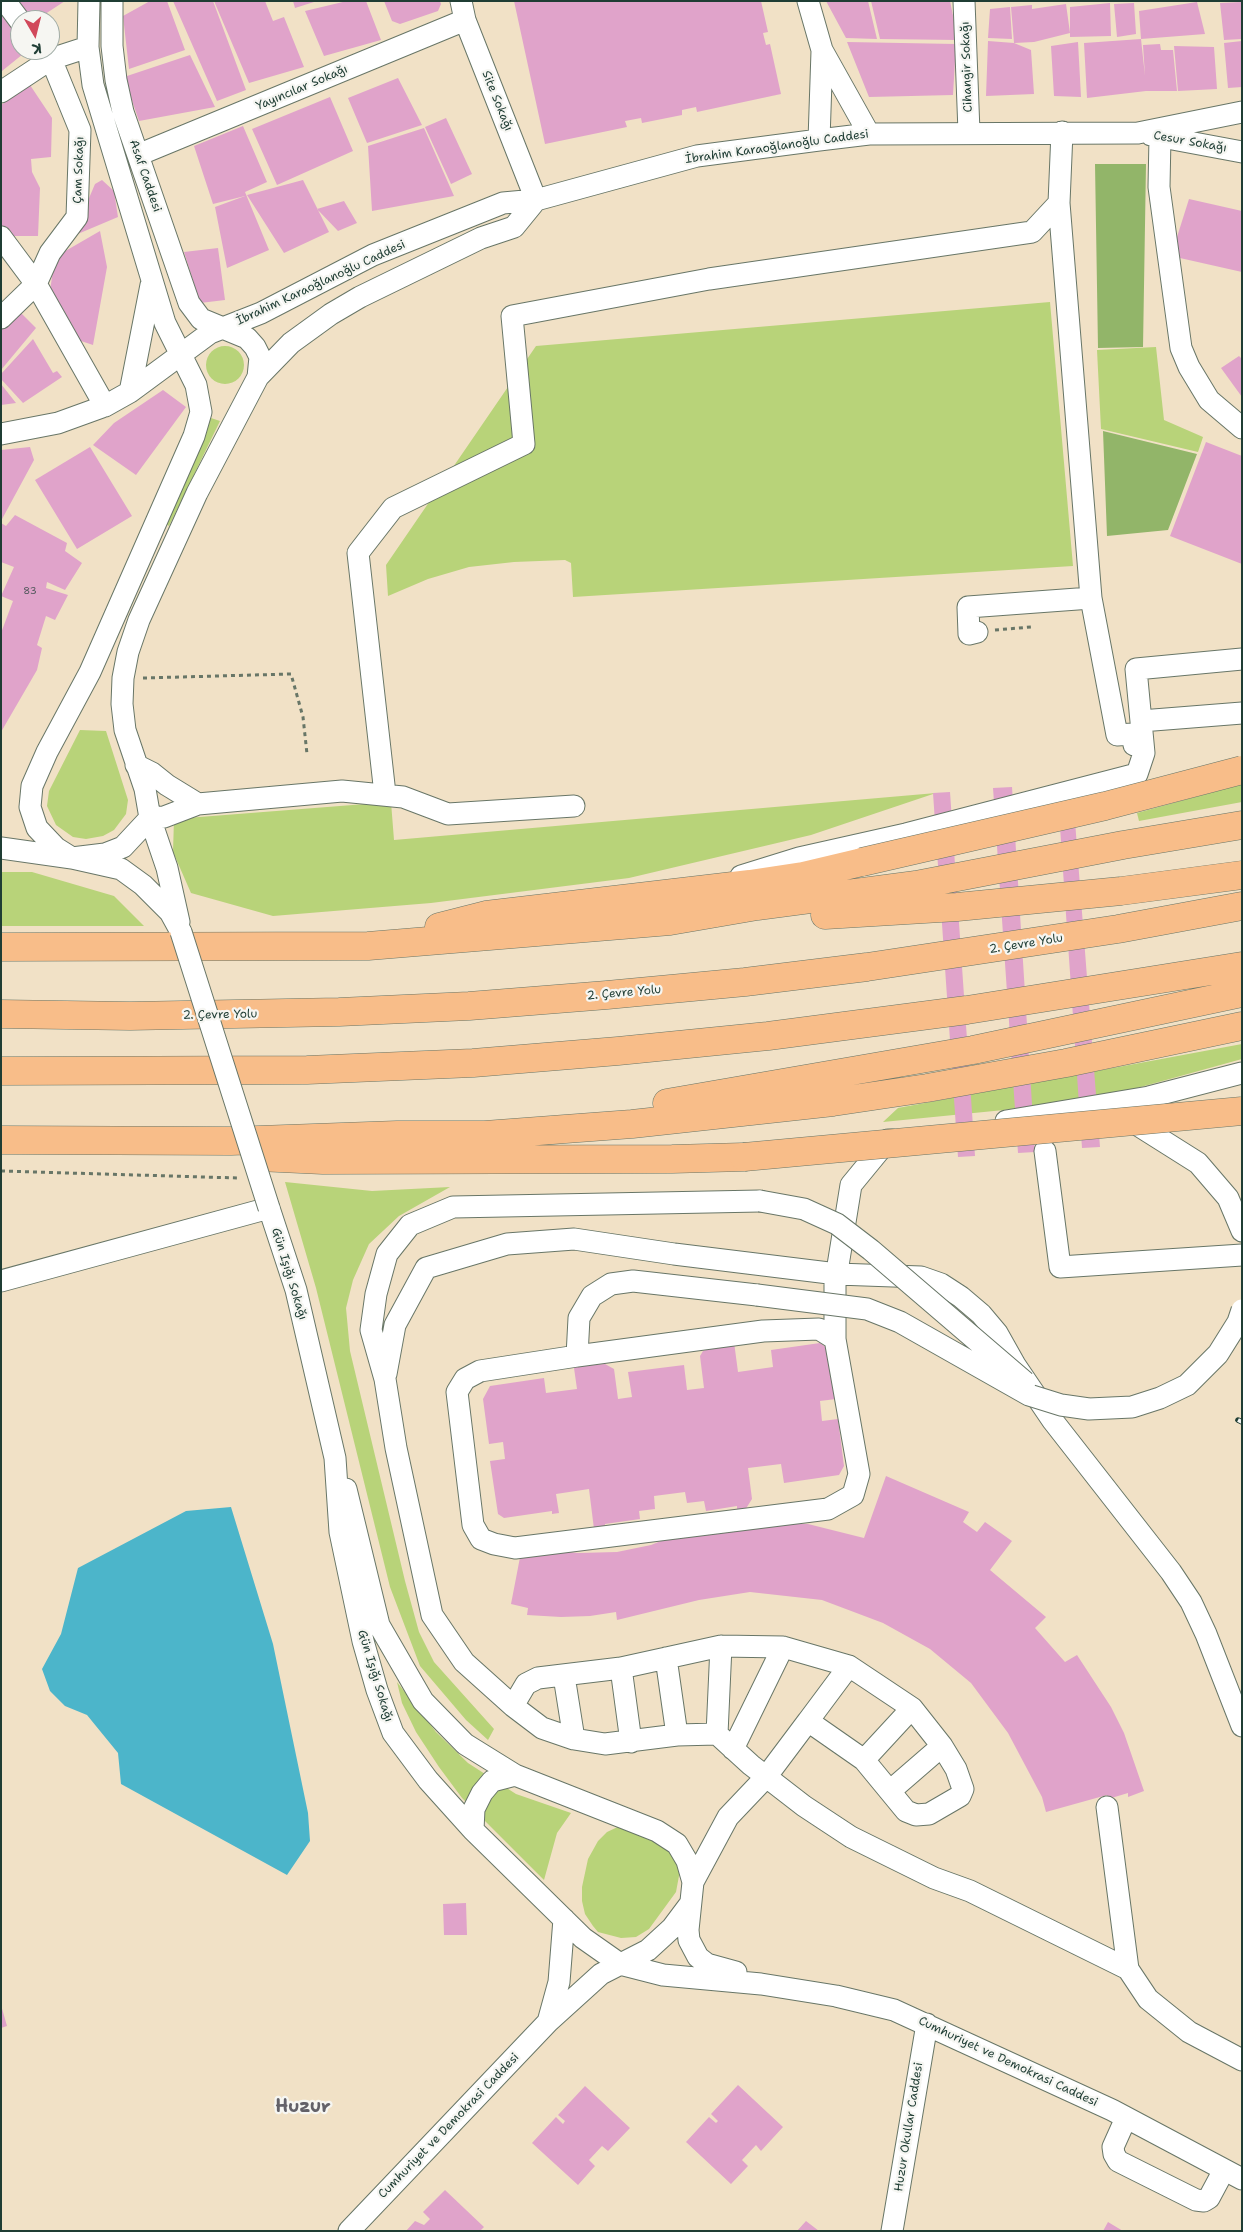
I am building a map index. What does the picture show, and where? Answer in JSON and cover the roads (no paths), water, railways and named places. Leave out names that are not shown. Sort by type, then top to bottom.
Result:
[{"type":"highway","points":[[368,946],[486,915],[802,876],[1105,806],[1242,770]]},
{"type":"highway","points":[[1,947],[368,946],[670,921],[756,906],[916,885],[1123,845],[1242,825]]},
{"type":"highway","points":[[670,921],[731,923],[957,907],[1121,891],[1242,875]]},
{"type":"highway","name":"2. Çevre Yolu","points":[[1,1014],[130,1016],[339,1012],[597,995],[745,982],[867,967],[1109,930],[1242,906]]},
{"type":"highway","points":[[1,1071],[307,1070],[473,1063],[618,1051],[768,1036],[958,1012],[1242,966]]},
{"type":"highway","points":[[397,1135],[486,1122],[566,1115],[729,1094],[973,1050],[1242,993]]},
{"type":"highway","points":[[1,1140],[232,1141],[397,1135],[484,1135],[602,1126],[833,1102],[993,1077],[1242,1026]]},
{"type":"highway","points":[[168,1141],[206,1151],[276,1158],[672,1159],[744,1157],[1242,1111]]},
{"type":"street","name":"Asaf Caddesi","points":[[72,858],[56,848],[37,828],[30,807],[32,786],[47,752],[90,672],[194,436],[200,417],[196,385],[180,356],[166,324],[93,85],[88,47],[89,1]]},
{"type":"street","name":"Asaf Caddesi","points":[[112,1],[112,46],[116,80],[138,156],[189,303],[201,319],[247,338],[255,346],[260,357],[258,377]]},
{"type":"street","points":[[808,1],[822,50],[869,134]]},
{"type":"street","name":"Cihangir Sokağı","points":[[964,1],[969,132]]},
{"type":"street","name":"Yayıncılar Sokağı","points":[[138,156],[463,10]]},
{"type":"street","name":"Site Sokağı","points":[[463,10],[536,200]]},
{"type":"street","points":[[60,52],[88,47]]},
{"type":"street","points":[[819,140],[822,50]]},
{"type":"street","points":[[1,92],[41,60]]},
{"type":"street","name":"Çam Sokağı","points":[[36,284],[50,253],[77,217],[80,130],[49,60]]},
{"type":"street","name":"İbrahim Karaoğlanoğlu Caddesi","points":[[1,434],[58,424],[105,406],[130,392],[180,356],[198,340],[261,313],[373,255],[503,203],[536,200],[697,156],[819,140],[869,134],[969,132],[1138,133],[1242,112]]},
{"type":"street","points":[[1062,132],[1059,203],[1091,598],[1117,735],[1133,734],[1134,745]]},
{"type":"street","name":"Cesur Sokağı","points":[[1138,133],[1242,152]]},
{"type":"street","points":[[1160,137],[1159,186],[1181,348],[1189,367],[1209,400],[1242,428]]},
{"type":"street","points":[[181,932],[167,868],[150,818],[145,790],[125,730],[122,704],[123,678],[128,652],[139,620],[197,493],[258,377],[291,343],[331,314],[360,297],[472,242],[514,227],[536,200]]},
{"type":"street","points":[[385,794],[358,553],[393,508],[524,444],[512,316],[709,279],[1032,232],[1059,203]]},
{"type":"street","points":[[1,237],[36,284],[105,406]]},
{"type":"street","points":[[130,392],[151,280]]},
{"type":"street","points":[[1,318],[36,284]]},
{"type":"street","points":[[977,632],[969,634],[968,607],[1091,598]]},
{"type":"street","points":[[708,889],[799,858],[906,834],[1137,774],[1144,752],[1136,669],[1242,660]]},
{"type":"street","points":[[1141,721],[1242,714]]},
{"type":"street","points":[[136,765],[152,773],[167,785],[198,804]]},
{"type":"street","points":[[72,858],[105,854],[123,847],[150,818],[164,817],[198,804],[342,791],[403,797],[448,814],[574,806]]},
{"type":"street","points":[[1,848],[72,858],[121,869],[143,885],[170,912],[181,932]]},
{"type":"street","name":"Gün Işığı Sokağı","points":[[181,932],[296,1290],[335,1458],[349,1495],[379,1624],[423,1701],[465,1744],[515,1775]]},
{"type":"street","points":[[835,1339],[819,1328],[763,1331],[480,1371],[465,1379],[457,1392],[473,1525],[481,1539],[494,1544],[515,1548],[828,1509],[852,1495],[859,1474],[835,1339],[835,1284],[851,1185],[888,1140],[1149,1097],[1242,1073]]},
{"type":"street","points":[[1133,1122],[1198,1163],[1228,1198],[1242,1231]]},
{"type":"street","points":[[1045,1151],[1060,1267],[1242,1255]]},
{"type":"street","points":[[1061,1405],[1018,1377],[871,1250],[837,1224],[804,1209],[760,1201],[453,1207],[410,1225],[387,1254],[376,1294],[371,1330],[385,1379],[396,1448],[432,1616],[464,1662],[512,1706],[542,1728],[574,1739],[605,1744],[677,1735],[717,1734],[766,1777],[804,1806],[851,1837],[934,1878],[970,1891],[1128,1969]]},
{"type":"street","points":[[1,1281],[269,1208]]},
{"type":"street","points":[[385,1379],[395,1325],[426,1268],[458,1256],[508,1244],[574,1239],[674,1254],[837,1274],[921,1277],[941,1284],[961,1297],[981,1314],[997,1334],[1015,1365],[1059,1429],[1171,1572],[1191,1602],[1242,1726]]},
{"type":"street","points":[[577,1356],[579,1318],[592,1296],[611,1284],[633,1282],[867,1309],[900,1322],[1029,1395],[1061,1405],[1089,1409],[1132,1407],[1160,1398],[1187,1385],[1218,1354],[1238,1322],[1242,1310]]},
{"type":"street","name":"Gün Işığı Sokağı","points":[[335,1458],[340,1532],[363,1641],[393,1733],[428,1780],[473,1830],[583,1938],[620,1964]]},
{"type":"street","points":[[512,1706],[526,1684],[538,1678],[621,1668],[721,1646],[783,1647],[849,1666],[912,1708],[942,1746],[956,1769],[964,1789],[960,1796],[929,1814],[916,1815],[906,1812],[864,1760],[808,1721]]},
{"type":"street","points":[[717,1734],[721,1646]]},
{"type":"street","points":[[733,1749],[783,1647]]},
{"type":"street","points":[[666,1658],[677,1735]]},
{"type":"street","points":[[693,1882],[728,1817],[766,1777],[849,1666]]},
{"type":"street","points":[[621,1668],[631,1742]]},
{"type":"street","points":[[564,1676],[574,1739]]},
{"type":"street","points":[[864,1760],[912,1708]]},
{"type":"street","points":[[890,1790],[942,1746]]},
{"type":"street","points":[[473,1830],[474,1810],[482,1793],[492,1781],[515,1775]]},
{"type":"street","name":"Cumhuriyet ve Demokrasi Caddesi","points":[[515,1775],[666,1836],[677,1844],[687,1861],[693,1882],[688,1930],[689,1940],[698,1957],[707,1964],[740,1973],[761,1984]]},
{"type":"street","points":[[1107,1807],[1128,1969],[1148,1999],[1189,2032],[1242,2060]]},
{"type":"street","points":[[620,1964],[648,1950],[672,1928],[690,1904]]},
{"type":"street","name":"Cumhuriyet ve Demokrasi Caddesi","points":[[548,2022],[560,1982],[564,1919]]},
{"type":"street","name":"Cumhuriyet ve Demokrasi Caddesi","points":[[349,2231],[548,2022],[602,1974],[620,1964],[663,1975],[761,1984],[844,1998],[894,2010],[1126,2118],[1233,2174]]},
{"type":"street","name":"Huzur Okullar Caddesi","points":[[892,2231],[927,2024]]},
{"type":"street","points":[[1126,2118],[1112,2148],[1118,2162],[1196,2200],[1204,2201],[1233,2174]]},
{"type":"water","points":[[231,1507],[273,1644],[308,1813],[310,1841],[287,1875],[121,1784],[118,1753],[87,1715],[65,1706],[50,1691],[42,1669],[61,1634],[78,1568],[186,1511]]},
{"type":"railway","points":[[1238,1420],[1242,1422]]},
{"type":"district","name":"Huzur","points":[[303,2107]]}]
